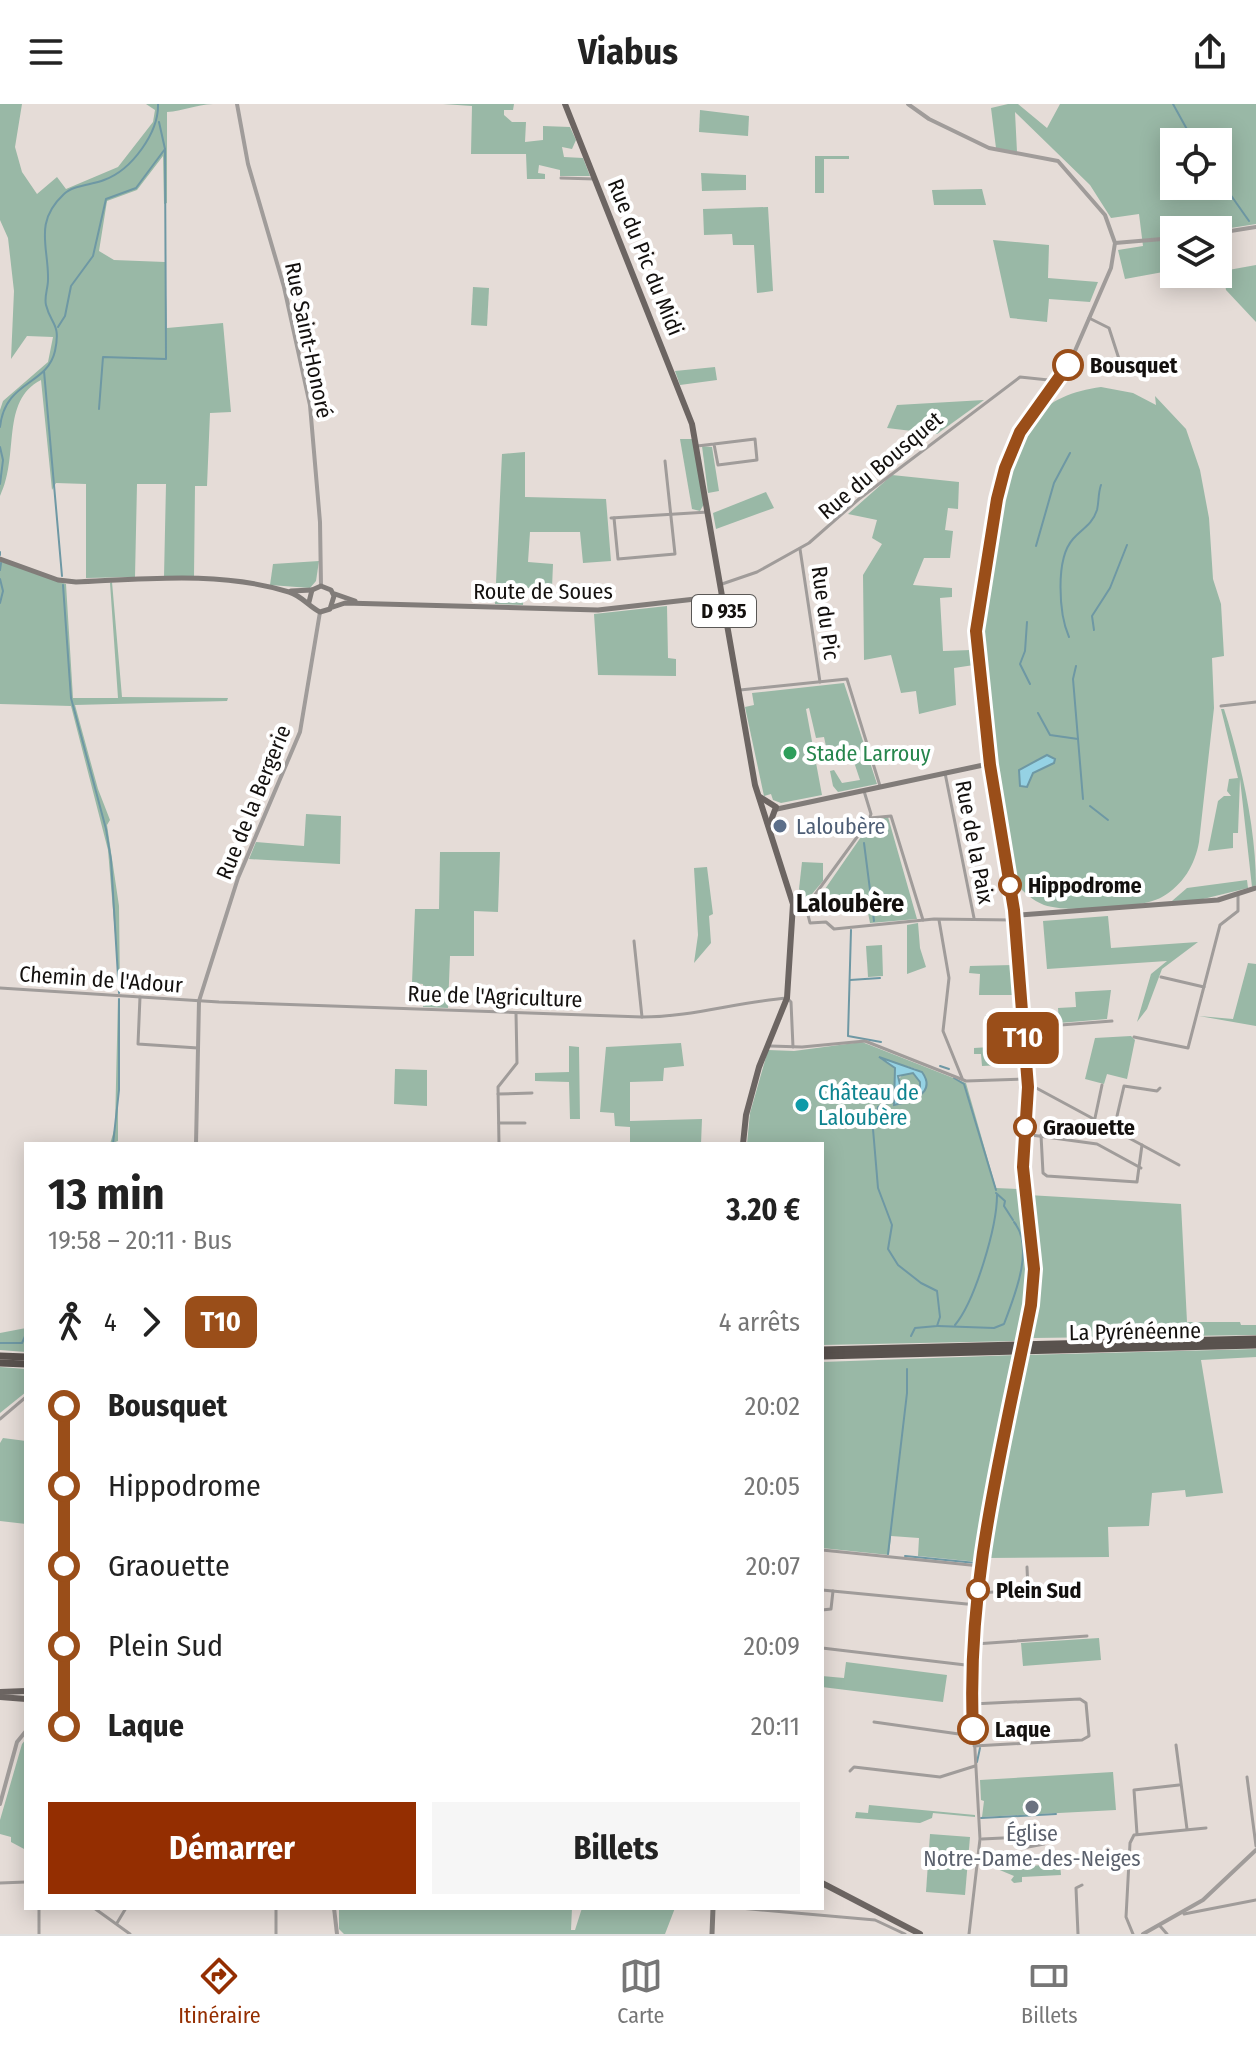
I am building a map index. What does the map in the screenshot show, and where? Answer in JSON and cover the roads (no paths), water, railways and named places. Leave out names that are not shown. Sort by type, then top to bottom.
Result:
[{"type":"highway","name":"La Pyrénéenne","points":[[824,1350],[1256,1339]]},
{"type":"highway","name":"La Pyrénéenne","points":[[824,1356],[1256,1345]]},
{"type":"highway","points":[[0,1356],[24,1357]]},
{"type":"highway","points":[[0,1363],[24,1364]]},
{"type":"main road","name":"Rue du Pic du Midi","points":[[565,104],[692,424],[697,446]]},
{"type":"main road","name":"D 935","points":[[697,446],[760,797],[771,810]]},
{"type":"main road","points":[[0,559],[58,580],[217,580],[286,591],[312,590],[321,586],[333,593],[334,601],[330,609],[320,612],[309,602],[286,591]]},
{"type":"main road","points":[[309,602],[312,590]]},
{"type":"main road","name":"Route de Soues","points":[[333,593],[364,604]]},
{"type":"main road","name":"Route de Soues","points":[[330,609],[341,604],[364,604],[598,610],[722,596]]},
{"type":"main road","points":[[743,1142],[748,1105],[767,1045],[787,998],[794,913],[768,829],[771,810],[990,765],[1017,913],[1179,905],[1238,895],[1256,888]]},
{"type":"main road","points":[[0,1694],[24,1691]]},
{"type":"main road","points":[[0,1694],[24,1699]]},
{"type":"main road","points":[[824,1886],[911,1934]]},
{"type":"main road","points":[[824,1886],[920,1934]]},
{"type":"main road","points":[[712,1934],[713,1910]]},
{"type":"street","name":"Rue Saint-Honoré","points":[[237,104],[248,164],[284,287],[310,405],[320,522],[321,586]]},
{"type":"street","points":[[908,104],[929,119],[989,148],[1058,161],[1105,215],[1115,243],[1111,268],[1089,318],[1058,381],[1020,432],[1005,468],[986,559],[975,647],[990,765]]},
{"type":"street","points":[[561,178],[595,179]]},
{"type":"street","points":[[1232,231],[1256,227]]},
{"type":"street","points":[[1115,243],[1160,239]]},
{"type":"street","points":[[1089,318],[1109,328],[1119,359],[1094,361]]},
{"type":"street","name":"Rue du Bousquet","points":[[720,584],[757,572],[824,533],[871,489],[1020,377],[1058,381]]},
{"type":"street","points":[[697,446],[755,439],[757,460],[718,465],[714,444]]},
{"type":"street","points":[[665,461],[672,514],[674,555],[620,559],[612,518],[672,514],[708,512]]},
{"type":"street","name":"Rue du Pic","points":[[800,549],[820,682]]},
{"type":"street","name":"Rue de la Bergerie","points":[[196,1142],[199,1001],[238,878],[300,732],[320,612]]},
{"type":"street","points":[[740,690],[847,679],[881,787]]},
{"type":"street","points":[[1221,706],[1256,702]]},
{"type":"street","name":"Rue de la Paix","points":[[945,773],[974,918]]},
{"type":"street","points":[[794,913],[806,907],[870,818],[864,791]]},
{"type":"street","points":[[870,818],[891,816],[923,920]]},
{"type":"street","points":[[1134,1037],[1188,1049],[1220,925],[1238,911],[1238,895]]},
{"type":"street","points":[[793,904],[806,907]]},
{"type":"street","points":[[806,907],[810,923],[826,922],[834,929],[923,920],[1013,920]]},
{"type":"street","points":[[969,1934],[980,1839],[972,1704],[980,1566],[984,1527],[1026,1330],[1034,1269],[1024,1194],[1027,1081],[1013,920],[1017,913]]},
{"type":"street","points":[[939,920],[949,978],[943,1031],[962,1078]]},
{"type":"street","points":[[634,941],[642,1017]]},
{"type":"street","points":[[1161,977],[1204,987]]},
{"type":"street","name":"Chemin de l'Adour","points":[[0,988],[199,1001]]},
{"type":"street","points":[[140,997],[138,1044],[198,1048]]},
{"type":"street","points":[[787,998],[791,1002],[793,1047]]},
{"type":"street","name":"Rue de l'Agriculture","points":[[199,1001],[680,1017],[736,1002],[787,998]]},
{"type":"street","points":[[499,1142],[500,1084],[517,1063],[516,1013]]},
{"type":"street","points":[[1022,1028],[1112,1021]]},
{"type":"street","points":[[767,1045],[793,1047],[865,1041],[962,1078],[1027,1081],[1179,1165]]},
{"type":"street","points":[[1095,1118],[1102,1085]]},
{"type":"street","points":[[1114,1129],[1124,1086],[1157,1091],[1160,1088]]},
{"type":"street","points":[[498,1094],[532,1093]]},
{"type":"street","points":[[499,1123],[525,1123]]},
{"type":"street","points":[[1024,1134],[1097,1144],[1141,1168]]},
{"type":"street","points":[[1041,1135],[1044,1175],[1137,1182],[1142,1145]]},
{"type":"street","points":[[0,1419],[24,1399]]},
{"type":"street","points":[[824,1550],[980,1566]]},
{"type":"street","points":[[978,1593],[1028,1590],[1027,1567]]},
{"type":"street","points":[[824,1590],[977,1605]]},
{"type":"street","points":[[824,1610],[831,1609],[833,1591]]},
{"type":"street","points":[[975,1644],[1087,1636]]},
{"type":"street","points":[[824,1648],[974,1666]]},
{"type":"street","points":[[972,1704],[1084,1700],[1089,1736],[1082,1740],[974,1746]]},
{"type":"street","points":[[874,1722],[973,1736]]},
{"type":"street","points":[[0,1804],[17,1742],[24,1733]]},
{"type":"street","points":[[1176,1745],[1179,1785],[1185,1794],[1187,1829]]},
{"type":"street","points":[[850,1771],[854,1767],[940,1777],[975,1766]]},
{"type":"street","points":[[1143,1934],[1201,1902],[1256,1848],[1247,1777]]},
{"type":"street","points":[[1137,1834],[1134,1790],[1179,1785]]},
{"type":"street","points":[[1133,1934],[1126,1917],[1132,1839],[1137,1834],[1206,1828]]},
{"type":"street","points":[[980,1839],[1017,1837],[1041,1836],[1044,1844],[1023,1848],[1017,1837]]},
{"type":"street","points":[[0,1883],[24,1882]]},
{"type":"street","points":[[1078,1934],[1076,1888],[1082,1885]]},
{"type":"street","points":[[1184,1914],[1256,1900]]},
{"type":"street","points":[[1201,1902],[1217,1909]]},
{"type":"street","points":[[1201,1902],[1203,1912]]},
{"type":"street","points":[[39,1910],[39,1934]]},
{"type":"street","points":[[97,1910],[130,1934]]},
{"type":"street","points":[[117,1923],[125,1910]]},
{"type":"street","points":[[276,1910],[276,1934]]},
{"type":"street","points":[[334,1910],[334,1934]]},
{"type":"street","points":[[762,1910],[875,1920],[905,1934]]},
{"type":"street","points":[[1160,1926],[1167,1934]]},
{"type":"water","points":[[1047,755],[1055,759],[1054,763],[1033,773],[1027,787],[1020,786],[1019,770]]},
{"type":"water","points":[[879,1057],[922,1072],[926,1085],[920,1095],[894,1105],[895,1068]],"holes":[[[913,1073],[920,1082],[920,1090],[914,1094],[902,1093],[898,1076]]]},
{"type":"waterway","points":[[0,427],[10,400],[44,371],[55,351],[56,329],[46,302],[45,236],[49,215],[68,191],[114,175],[134,159],[149,138],[158,104]]},
{"type":"waterway","points":[[1173,104],[1186,128]]},
{"type":"waterway","points":[[58,327],[65,316],[71,286],[93,256],[106,199],[136,188],[165,149],[159,122]]},
{"type":"waterway","points":[[99,409],[103,357],[166,359],[165,149]]},
{"type":"waterway","points":[[1232,197],[1249,221]]},
{"type":"waterway","points":[[44,371],[62,576]]},
{"type":"waterway","points":[[0,447],[3,460],[0,484]]},
{"type":"waterway","points":[[1036,546],[1054,483],[1070,453]]},
{"type":"waterway","points":[[1069,637],[1061,601],[1063,560],[1073,539],[1095,515],[1101,485]]},
{"type":"waterway","points":[[1094,630],[1092,616],[1110,588],[1127,545]]},
{"type":"waterway","points":[[0,570],[1,563]]},
{"type":"waterway","points":[[0,579],[3,591],[0,603]]},
{"type":"waterway","points":[[63,585],[71,698],[106,829],[111,860],[119,993]]},
{"type":"waterway","points":[[1027,622],[1025,651],[1020,664],[1030,684]]},
{"type":"waterway","points":[[1076,666],[1073,679],[1083,799]]},
{"type":"waterway","points":[[1038,713],[1050,735],[1078,739]]},
{"type":"waterway","points":[[1090,806],[1108,820]]},
{"type":"waterway","points":[[864,843],[874,921]]},
{"type":"waterway","points":[[851,930],[848,1036],[881,1042]]},
{"type":"waterway","points":[[850,980],[880,978]]},
{"type":"waterway","points":[[113,1142],[119,1090],[119,999]]},
{"type":"waterway","points":[[940,1066],[949,1069]]},
{"type":"waterway","points":[[954,1078],[964,1084],[996,1190]]},
{"type":"waterway","points":[[893,1101],[878,1107],[873,1129],[878,1188],[892,1225],[888,1249],[898,1265],[937,1291],[940,1317],[937,1326],[915,1328],[911,1336]]},
{"type":"waterway","points":[[996,1193],[1005,1201],[1004,1206],[1013,1220]]},
{"type":"waterway","points":[[955,1325],[963,1314],[984,1263],[997,1195]]},
{"type":"waterway","points":[[938,1326],[994,1328],[1004,1324],[1023,1259],[1023,1245],[1014,1222]]},
{"type":"waterway","points":[[0,1343],[22,1343],[24,1338]]},
{"type":"waterway","points":[[888,1554],[907,1393],[907,1369]]},
{"type":"waterway","points":[[905,1556],[976,1563]]},
{"type":"waterway","points":[[981,1589],[983,1564]]},
{"type":"waterway","points":[[978,1636],[981,1597]]},
{"type":"waterway","points":[[977,1701],[978,1657]]},
{"type":"waterway","points":[[977,1707],[979,1743]]},
{"type":"waterway","points":[[977,1762],[980,1748]]},
{"type":"waterway","points":[[981,1818],[1056,1814]]},
{"type":"place","name":"Bousquet","points":[[1068,365]]},
{"type":"place","name":"Stade Larrouy","points":[[790,753]]},
{"type":"place","name":"Laloubère","points":[[780,826]]},
{"type":"place","name":"Hippodrome","points":[[1010,885]]},
{"type":"place","name":"Château de Laloubère","points":[[802,1105]]},
{"type":"place","name":"Graouette","points":[[1025,1127]]},
{"type":"place","name":"Plein Sud","points":[[978,1590]]},
{"type":"place","name":"Laque","points":[[973,1729]]},
{"type":"place","name":"Église Notre-Dame-des-Neiges","points":[[1032,1807]]},
{"type":"district","name":"Laloubère","points":[[850,903]]}]
